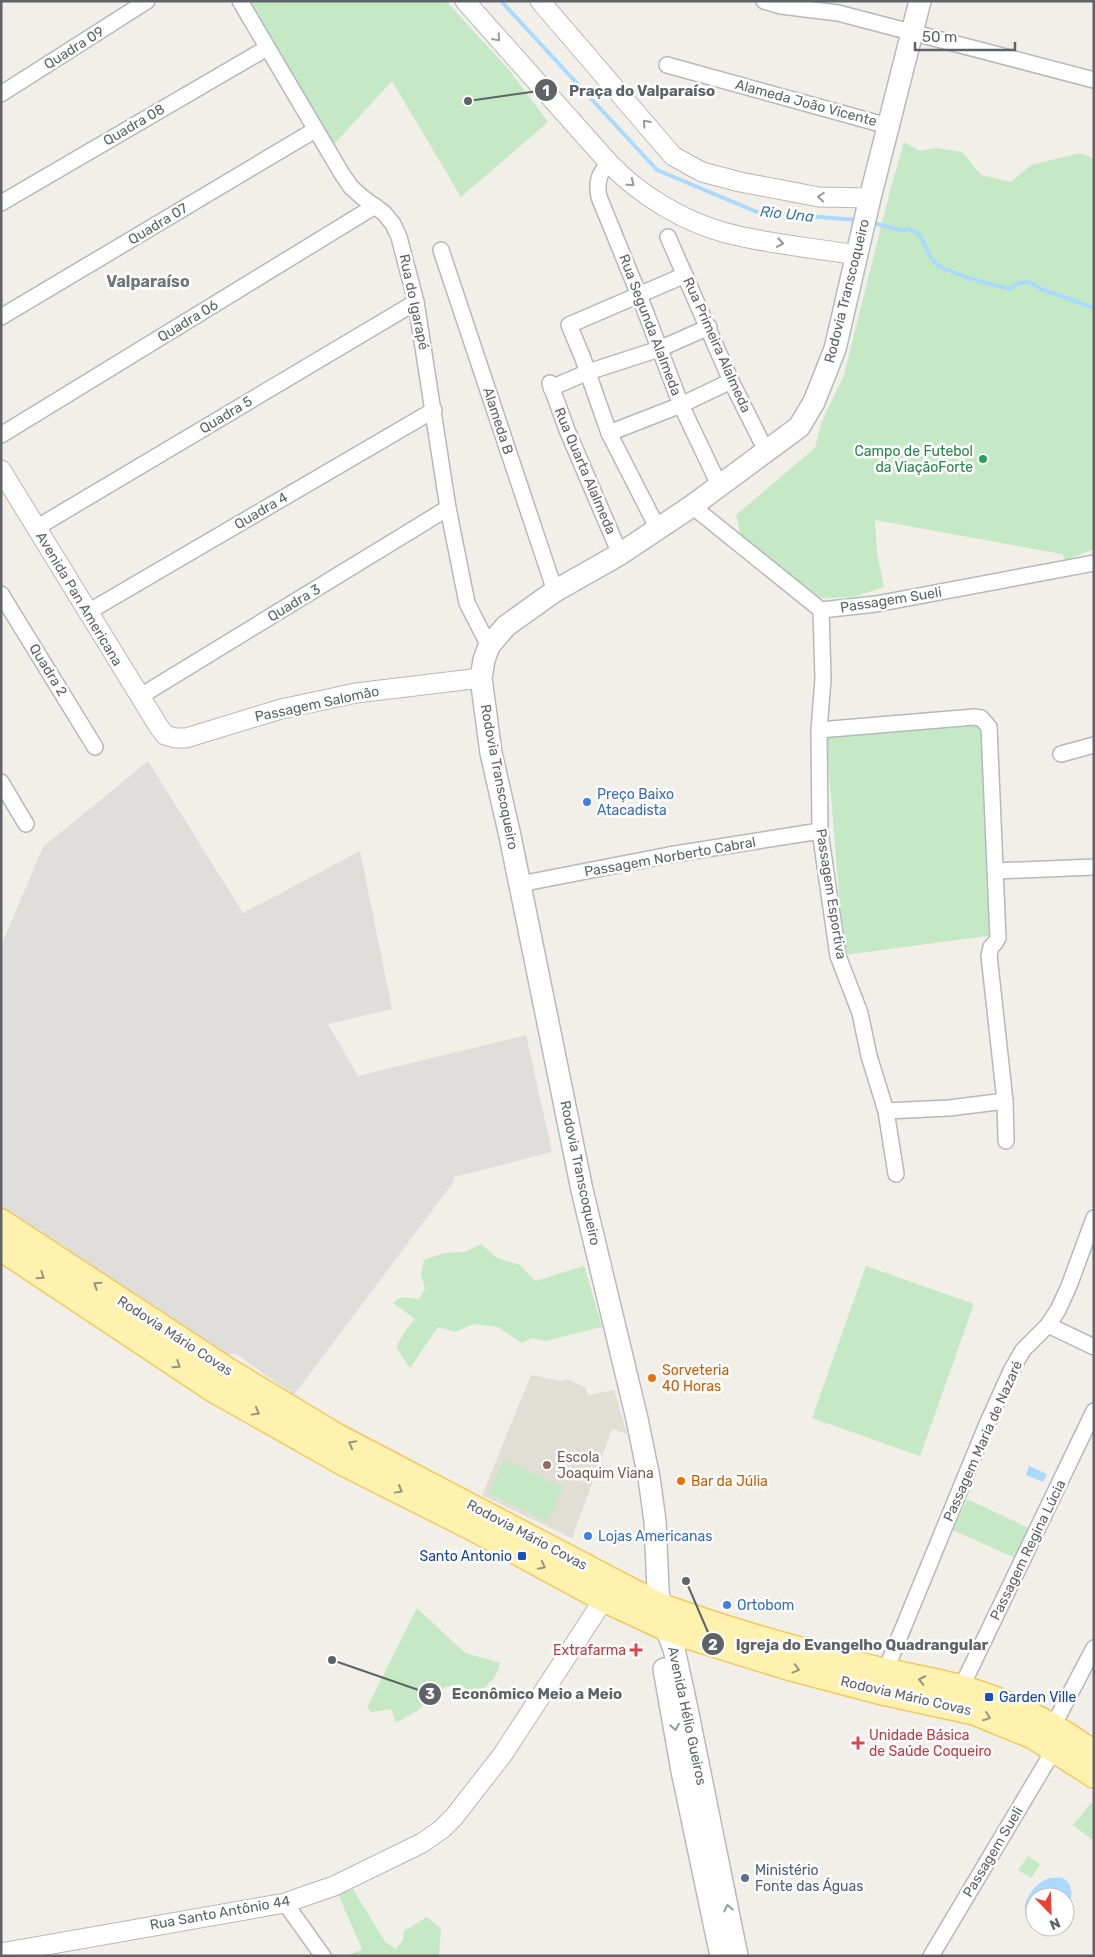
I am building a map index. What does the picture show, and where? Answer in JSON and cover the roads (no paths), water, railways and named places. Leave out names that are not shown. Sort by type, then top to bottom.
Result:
[{"type":"main road","name":"Rodovia Transcoqueiro","points":[[663,1617],[658,1589],[655,1521],[649,1478],[637,1419],[582,1190],[520,884],[491,753],[481,678],[489,646],[506,626],[555,591],[620,554],[720,487],[799,427],[814,402],[835,349],[869,202],[920,1]]},
{"type":"main road","name":"Rodovia Mário Covas","points":[[1,1222],[225,1369],[336,1436],[663,1617],[719,1626],[885,1672],[961,1688],[1005,1703],[1054,1737],[1094,1775]]},
{"type":"main road","name":"Rodovia Mário Covas","points":[[1,1248],[213,1389],[344,1463],[447,1514],[604,1599],[663,1617],[791,1668],[974,1712],[1034,1736],[1054,1737],[1094,1754]]},
{"type":"main road","name":"Avenida Hélio Gueiros","points":[[663,1617],[660,1646],[682,1771],[721,1956]]},
{"type":"main road","name":"Avenida Hélio Gueiros","points":[[663,1617],[674,1649],[737,1956]]},
{"type":"street","name":"Quadra 09","points":[[1,94],[147,1]]},
{"type":"street","name":"Rua do Igarapé","points":[[240,1],[315,130],[351,187],[384,213],[393,224],[399,237],[416,302],[448,508],[467,603],[489,646]]},
{"type":"street","points":[[465,1],[619,173],[648,196],[684,217],[725,232],[858,250]]},
{"type":"street","points":[[540,1],[673,156],[702,172],[740,182],[819,197],[869,202]]},
{"type":"street","points":[[764,1],[838,13],[1094,80]]},
{"type":"street","points":[[838,13],[850,1]]},
{"type":"street","name":"Quadra 08","points":[[1,203],[267,48]]},
{"type":"street","name":"Alameda João Vicente","points":[[667,64],[888,126]]},
{"type":"street","name":"Quadra 07","points":[[1,317],[315,130]]},
{"type":"street","name":"Rua Segunda Alalmeda","points":[[610,163],[600,173],[597,181],[599,197],[639,295],[680,404],[720,487]]},
{"type":"street","name":"Quadra 06","points":[[1,435],[375,206]]},
{"type":"street","name":"Rua Primeira Alalmeda","points":[[668,237],[731,381],[767,453]]},
{"type":"street","name":"Alameda B","points":[[441,250],[555,591]]},
{"type":"street","points":[[658,529],[609,433],[569,325],[685,275]]},
{"type":"street","name":"Quadra 5","points":[[36,528],[416,302]]},
{"type":"street","points":[[588,372],[660,349],[709,328]]},
{"type":"street","name":"Rua Quarta Alalmeda","points":[[588,372],[550,386],[620,554]]},
{"type":"street","points":[[609,433],[731,381]]},
{"type":"street","name":"Quadra 4","points":[[88,612],[434,410]]},
{"type":"street","name":"Avenida Pan Americana","points":[[1,470],[8,497],[36,528],[159,728]]},
{"type":"street","name":"Passagem Sueli","points":[[692,506],[822,610],[876,604],[1094,563]]},
{"type":"street","name":"Quadra 3","points":[[139,697],[448,508]]},
{"type":"street","name":"Quadra 2","points":[[1,594],[95,747]]},
{"type":"street","name":"Passagem Esportiva","points":[[822,610],[823,679],[819,730],[820,831],[838,956],[860,1013],[869,1056],[886,1111],[896,1174]]},
{"type":"street","name":"Passagem Salomão","points":[[159,728],[165,735],[175,738],[186,738],[281,709],[347,695],[481,678]]},
{"type":"street","points":[[819,730],[974,717],[981,718],[989,727],[998,938],[991,947],[989,955],[1005,1101],[1006,1141]]},
{"type":"street","points":[[1061,754],[1094,744]]},
{"type":"street","points":[[1,782],[26,824]]},
{"type":"street","name":"Passagem Norberto Cabral","points":[[520,884],[669,856],[820,831]]},
{"type":"street","points":[[995,871],[1094,867]]},
{"type":"street","points":[[886,1111],[949,1108],[1005,1101]]},
{"type":"street","name":"Passagem Maria de Nazaré","points":[[885,1672],[987,1424],[1011,1371],[1023,1350],[1048,1325],[1058,1310],[1088,1252],[1094,1218]]},
{"type":"street","points":[[1048,1325],[1094,1347]]},
{"type":"street","name":"Passagem Regina Lúcia","points":[[961,1688],[1094,1411]]},
{"type":"street","name":"Rua Santo Antônio 44","points":[[1,1953],[286,1903],[334,1886],[422,1843],[454,1818],[503,1754],[604,1599]]},
{"type":"street","name":"Passagem Sueli","points":[[931,1956],[1054,1737],[1094,1648]]},
{"type":"street","points":[[286,1903],[323,1956]]},
{"type":"water","points":[[1029,1466],[1047,1474],[1043,1482],[1026,1475]]},
{"type":"water","points":[[1049,1878],[1062,1878],[1070,1887],[1035,1887]]},
{"type":"waterway","name":"Rio Una","points":[[501,1],[657,170],[757,212],[858,220]]},
{"type":"waterway","name":"Rio Una","points":[[870,222],[900,230],[910,229],[920,235],[931,258],[940,267],[968,278],[1010,289],[1018,283],[1029,282],[1041,289],[1094,308]]},
{"type":"place","name":"Praça do Valparaíso","points":[[468,101]]},
{"type":"place","name":"Campo de Futebol da ViaçãoForte","points":[[983,459]]},
{"type":"place","name":"Preço Baixo Atacadista","points":[[587,802]]},
{"type":"place","name":"Sorveteria 40 Horas","points":[[652,1378]]},
{"type":"place","name":"Escola Joaquim Viana","points":[[547,1465]]},
{"type":"place","name":"Bar da Júlia","points":[[681,1481]]},
{"type":"place","name":"Lojas Americanas","points":[[588,1536]]},
{"type":"place","name":"Santo Antonio","points":[[522,1556]]},
{"type":"place","name":"Igreja do Evangelho Quadrangular","points":[[686,1581]]},
{"type":"place","name":"Ortobom","points":[[727,1605]]},
{"type":"place","name":"Extrafarma","points":[[636,1650]]},
{"type":"place","name":"Econômico Meio a Meio","points":[[332,1660]]},
{"type":"place","name":"Garden Ville","points":[[989,1697]]},
{"type":"place","name":"Unidade Básica de Saúde Coqueiro","points":[[858,1743]]},
{"type":"place","name":"Ministério Fonte das Águas","points":[[745,1878]]},
{"type":"district","name":"Valparaíso","points":[[148,281]]}]
